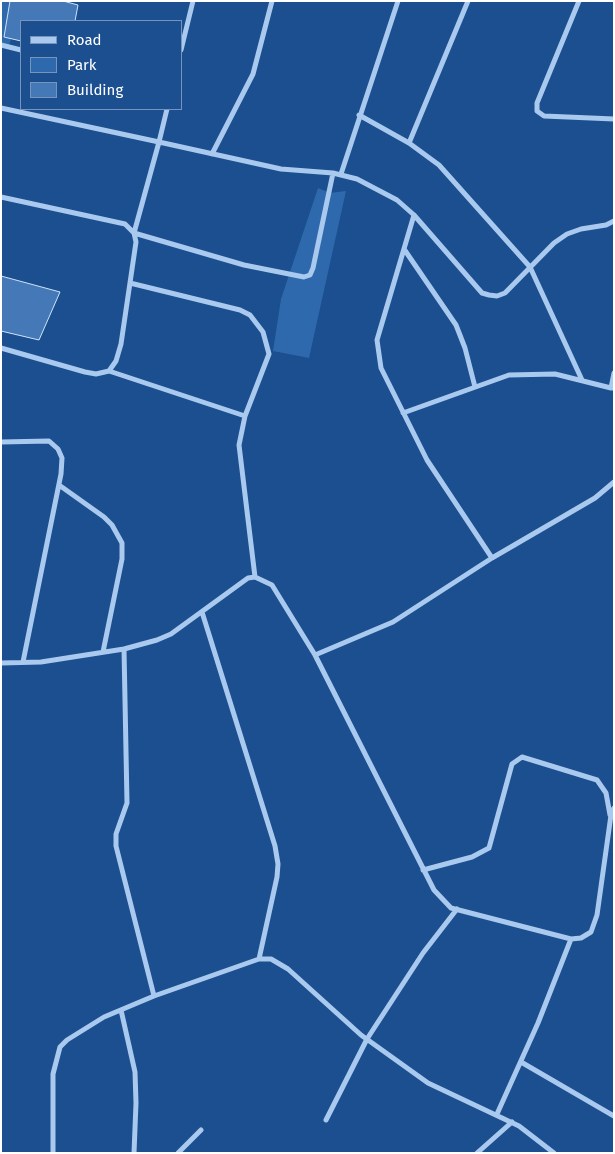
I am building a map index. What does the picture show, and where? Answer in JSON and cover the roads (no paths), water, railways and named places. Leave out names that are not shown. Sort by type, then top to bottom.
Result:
[{"type":"street","points":[[182,46],[193,1]]},
{"type":"street","points":[[212,154],[252,74],[272,1]]},
{"type":"street","points":[[341,174],[398,1]]},
{"type":"street","points":[[409,143],[468,1]]},
{"type":"street","points":[[579,1],[538,103],[537,110],[544,116],[614,119]]},
{"type":"street","points":[[1,45],[20,50]]},
{"type":"street","points":[[1,108],[282,168],[341,174],[358,179],[397,200],[414,215],[482,293],[497,296],[505,293],[554,243],[567,234],[581,229],[606,225],[614,221]]},
{"type":"street","points":[[109,371],[116,361],[120,344],[136,242],[134,233],[160,142],[167,110]]},
{"type":"street","points":[[359,115],[409,143],[447,172],[530,267],[582,380]]},
{"type":"street","points":[[1,197],[125,224],[134,233],[244,265],[304,277],[310,275],[313,268],[333,173]]},
{"type":"street","points":[[414,215],[377,340],[381,368],[442,485],[492,558]]},
{"type":"street","points":[[404,249],[456,325],[465,348],[475,387]]},
{"type":"street","points":[[130,283],[240,310],[257,322],[263,332],[269,354],[245,416],[239,445],[255,577]]},
{"type":"street","points":[[1,348],[85,372],[96,374],[109,371],[245,416]]},
{"type":"street","points":[[403,413],[498,378],[555,374],[612,388],[614,373]]},
{"type":"street","points":[[1,442],[49,441],[58,449],[62,458],[59,485],[23,662]]},
{"type":"street","points":[[315,655],[393,622],[492,558],[595,498],[614,482]]},
{"type":"street","points":[[59,485],[104,517],[112,525],[122,543],[122,559],[103,652]]},
{"type":"street","points":[[1,663],[41,662],[124,649],[171,634],[248,578],[255,577],[272,585],[315,655],[434,890],[443,901],[457,909],[571,939],[581,938],[591,932],[594,925],[610,815],[606,793],[596,780],[522,757],[512,764],[489,848],[472,857],[424,870]]},
{"type":"street","points":[[202,612],[275,846],[278,864],[259,959]]},
{"type":"street","points":[[124,649],[127,804],[116,834],[116,846],[154,996]]},
{"type":"street","points":[[610,815],[614,808]]},
{"type":"street","points":[[326,1120],[367,1040],[423,953],[457,909]]},
{"type":"street","points":[[497,1114],[521,1062],[571,939]]},
{"type":"street","points":[[53,1153],[53,1074],[60,1047],[81,1029],[121,1010],[154,996],[259,959],[271,959],[288,969],[367,1040],[428,1083],[512,1122],[554,1153]]},
{"type":"street","points":[[121,1010],[135,1072],[134,1153]]},
{"type":"street","points":[[521,1062],[614,1116]]},
{"type":"street","points":[[477,1153],[512,1122]]},
{"type":"street","points":[[178,1153],[201,1130]]}]
